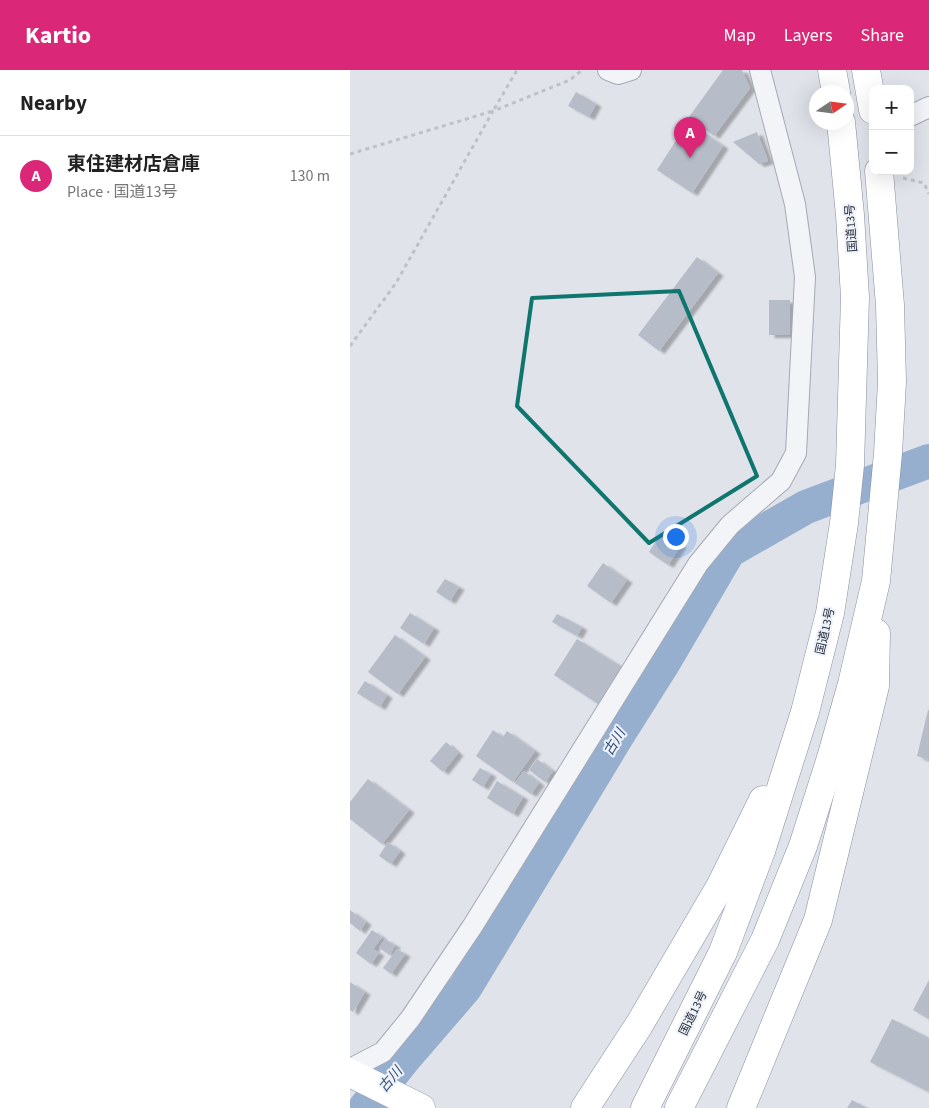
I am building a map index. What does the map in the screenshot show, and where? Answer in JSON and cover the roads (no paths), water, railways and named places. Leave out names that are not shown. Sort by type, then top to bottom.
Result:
[{"type":"main road","points":[[832,70],[835,85]]},
{"type":"main road","points":[[866,70],[869,87]]},
{"type":"main road","name":"国道13号","points":[[648,1103],[723,952],[761,851],[805,712],[830,613],[844,523],[850,465],[855,297],[850,214],[842,130]]},
{"type":"main road","points":[[741,1108],[818,920],[875,686],[876,581],[888,453],[892,372],[887,175]]},
{"type":"main road","points":[[679,1108],[764,940],[803,846],[852,684],[876,581]]},
{"type":"main road","points":[[585,1108],[639,1025],[721,885],[805,712]]},
{"type":"main road","points":[[350,1073],[421,1108]]},
{"type":"street","points":[[608,70],[618,74],[631,70]]},
{"type":"street","points":[[350,1068],[383,1052],[410,1019],[477,919],[698,564],[730,525],[781,481],[796,453],[805,277],[795,204],[760,70]]},
{"type":"street","points":[[914,114],[929,107]]},
{"type":"waterway","name":"古川","points":[[365,1108],[403,1060],[465,988],[664,662],[729,551],[806,507],[929,461]]},
{"type":"place","name":"東住建材店倉庫","points":[[690,158]]}]
